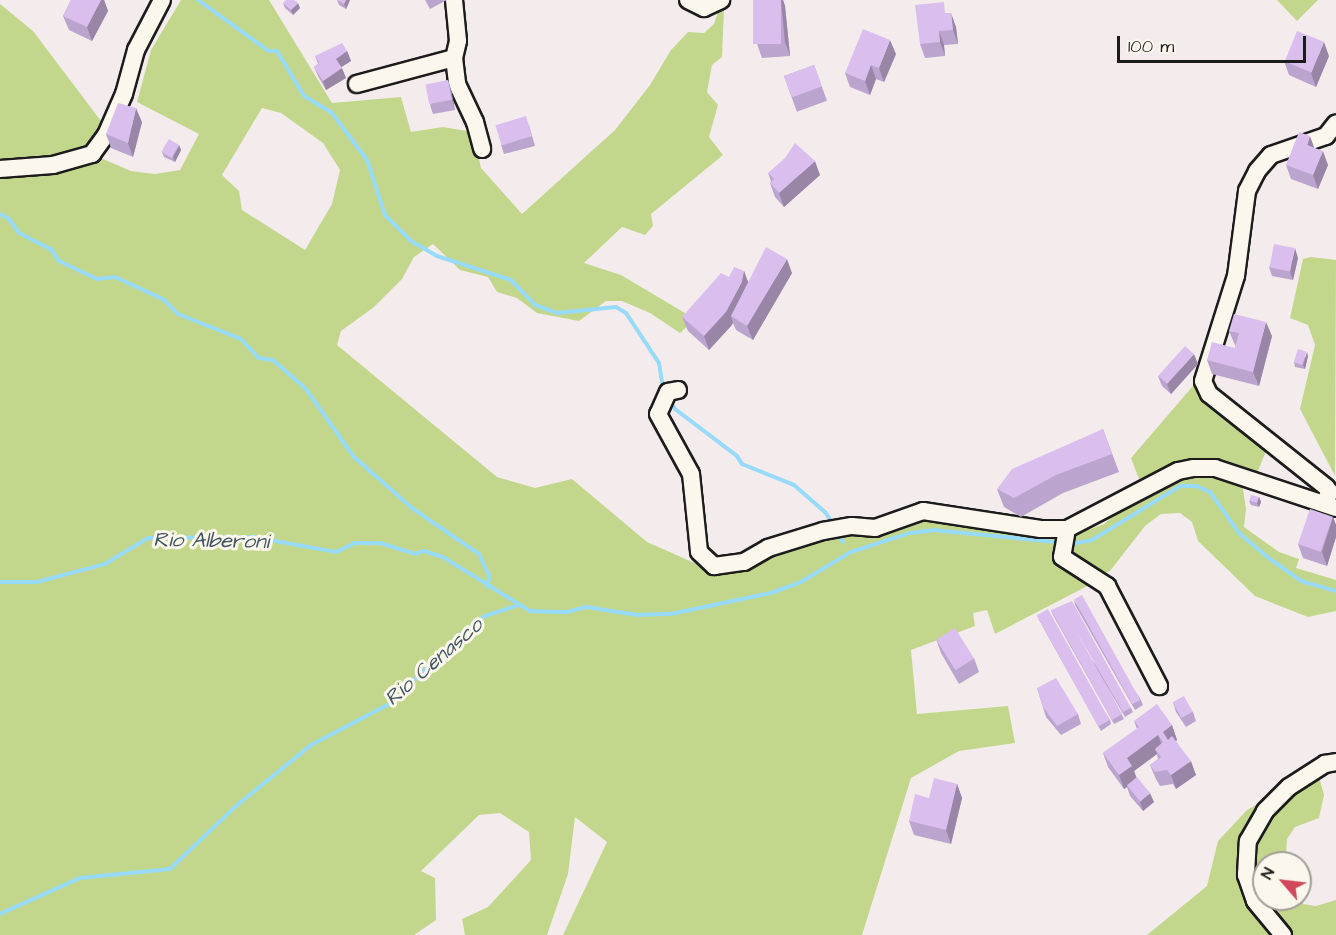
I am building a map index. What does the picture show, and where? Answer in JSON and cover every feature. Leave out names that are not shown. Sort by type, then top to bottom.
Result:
[{"type":"street","points":[[0,169],[53,165],[92,154],[106,135],[124,94],[136,50],[162,0]]},
{"type":"street","points":[[454,0],[458,41],[454,58],[457,84],[475,122],[482,149]]},
{"type":"street","points":[[688,0],[704,8],[721,0]]},
{"type":"street","points":[[357,84],[454,58]]},
{"type":"street","points":[[1330,500],[1209,394],[1203,381],[1236,276],[1247,191],[1257,171],[1271,155],[1326,136],[1336,123]]},
{"type":"street","points":[[678,390],[668,392],[658,414],[691,474],[699,552],[714,566],[744,562],[768,548],[823,531],[852,526],[875,528],[922,511],[1041,529],[1067,529],[1169,476],[1194,468],[1215,468],[1330,500]]},
{"type":"street","points":[[1067,529],[1062,557],[1107,586],[1159,686]]},
{"type":"street","points":[[1283,935],[1254,901],[1246,875],[1248,841],[1265,811],[1289,787],[1325,764],[1336,762]]},
{"type":"green space","points":[[181,0],[269,0],[332,103],[401,97],[411,132],[443,127],[473,132],[481,168],[522,214],[615,130],[650,85],[671,50],[688,32],[704,33],[714,24],[719,9],[724,10],[722,57],[712,65],[707,92],[718,105],[709,137],[723,155],[651,214],[653,226],[645,235],[622,227],[584,263],[621,275],[695,319],[680,333],[650,313],[622,301],[606,301],[579,321],[537,313],[517,298],[497,292],[488,277],[460,270],[433,244],[414,257],[402,279],[374,307],[341,331],[337,345],[497,477],[535,488],[572,479],[647,542],[708,569],[792,543],[927,517],[1058,538],[1058,546],[1097,581],[995,634],[987,610],[973,613],[975,626],[911,650],[917,714],[1008,706],[1015,743],[959,751],[911,778],[862,935],[563,935],[607,842],[575,817],[568,874],[547,935],[465,935],[462,919],[488,907],[531,860],[529,832],[500,813],[479,815],[421,871],[435,878],[436,920],[414,935],[0,935],[0,4],[33,31],[107,129],[93,146],[103,159],[131,171],[155,174],[180,170],[199,134],[137,102],[151,50]],"holes":[[[262,108],[281,113],[323,143],[340,170],[332,204],[305,250],[242,210],[239,191],[222,175]]]},
{"type":"green space","points":[[1277,0],[1318,0],[1297,21]]},
{"type":"green space","points":[[1311,257],[1336,260],[1335,476],[1300,409],[1315,345],[1308,325],[1290,318],[1303,259]]},
{"type":"green space","points":[[1198,380],[1269,444],[1257,473],[1219,460],[1180,463],[1139,479],[1131,458]]},
{"type":"green space","points":[[1192,472],[1242,482],[1246,509],[1244,527],[1279,552],[1299,559],[1296,568],[1336,580],[1336,611],[1308,617],[1255,596],[1198,541],[1192,522],[1180,513],[1161,514],[1145,526],[1110,571],[1098,576],[1066,556],[1071,536],[1104,524],[1132,500]]},
{"type":"green space","points":[[1318,773],[1324,795],[1319,818],[1295,827],[1287,839],[1286,851],[1255,851],[1256,835],[1275,808]]},
{"type":"green space","points":[[1263,801],[1240,838],[1241,877],[1252,896],[1252,911],[1261,911],[1275,935],[1147,935],[1207,886],[1218,841],[1247,810]]},
{"type":"green space","points":[[1336,900],[1336,935],[1292,935],[1282,928],[1271,911],[1312,911],[1312,905]]},
{"type":"building","points":[[71,0],[101,0],[87,27],[63,16]]},
{"type":"building","points":[[286,0],[294,0],[298,3],[291,10],[283,3]]},
{"type":"building","points":[[753,0],[781,0],[781,44],[753,44]]},
{"type":"building","points":[[944,2],[945,13],[951,13],[953,30],[939,31],[940,42],[920,44],[915,5]]},
{"type":"building","points":[[863,29],[890,40],[879,68],[871,65],[865,81],[845,73]]},
{"type":"building","points":[[1297,31],[1324,42],[1312,72],[1285,62]]},
{"type":"building","points":[[342,43],[347,51],[336,59],[342,68],[323,81],[314,67],[319,63],[315,56]]},
{"type":"building","points":[[814,65],[822,87],[792,98],[784,76]]},
{"type":"building","points":[[448,80],[452,100],[429,104],[425,84]]},
{"type":"building","points":[[118,103],[136,108],[128,143],[106,134]]},
{"type":"building","points":[[526,116],[532,136],[502,145],[495,125]]},
{"type":"building","points":[[1299,132],[1310,136],[1307,145],[1323,151],[1313,175],[1286,165]]},
{"type":"building","points":[[169,139],[179,145],[172,158],[161,152]]},
{"type":"building","points":[[795,143],[815,161],[779,193],[770,183],[774,179],[768,173],[785,158]]},
{"type":"building","points":[[1274,244],[1295,248],[1290,272],[1269,268]]},
{"type":"building","points":[[766,247],[787,259],[747,326],[731,316]]},
{"type":"building","points":[[734,267],[744,271],[742,282],[726,312],[704,336],[682,317],[721,273],[729,277]]},
{"type":"building","points":[[1234,314],[1266,322],[1253,372],[1207,360],[1212,342],[1235,348],[1239,333],[1229,331]]},
{"type":"building","points":[[1185,346],[1194,354],[1167,384],[1158,376]]},
{"type":"building","points":[[1298,349],[1307,352],[1302,365],[1294,362]]},
{"type":"building","points":[[1103,429],[1112,454],[1056,475],[1014,498],[997,489],[1012,469]]},
{"type":"building","points":[[1251,495],[1259,497],[1257,503],[1250,501]]},
{"type":"building","points":[[1310,509],[1333,517],[1321,552],[1298,544]]},
{"type":"building","points":[[1082,595],[1140,700],[1132,704],[1074,599]]},
{"type":"building","points":[[1072,601],[1131,708],[1123,712],[1076,631],[1122,714],[1112,720],[1051,610]]},
{"type":"building","points":[[1048,609],[1110,720],[1098,726],[1037,615]]},
{"type":"building","points":[[955,628],[974,659],[955,670],[936,640]]},
{"type":"building","points":[[1056,678],[1078,714],[1057,726],[1043,707],[1037,688]]},
{"type":"building","points":[[1184,696],[1193,712],[1181,718],[1173,702]]},
{"type":"building","points":[[1157,704],[1172,725],[1163,732],[1168,740],[1172,736],[1191,761],[1171,775],[1167,770],[1155,772],[1150,765],[1161,757],[1155,749],[1163,742],[1158,735],[1127,758],[1132,766],[1119,775],[1103,753],[1139,727],[1134,721]]},
{"type":"building","points":[[1137,777],[1150,793],[1140,802],[1127,785]]},
{"type":"building","points":[[934,778],[957,784],[946,830],[909,821],[915,794],[929,798]]},
{"type":"waterway","points":[[198,0],[269,51],[277,51],[304,96],[332,113],[367,160],[385,215],[411,241],[437,256],[511,280],[535,305],[557,313],[616,307],[626,313],[659,363],[663,387]]},
{"type":"waterway","points":[[0,214],[9,219],[19,233],[51,249],[59,261],[97,279],[115,277],[163,299],[178,314],[241,339],[259,358],[273,360],[306,389],[354,457],[412,508],[479,554],[489,575],[488,587]]},
{"type":"waterway","points":[[670,401],[675,409],[737,456],[742,464],[794,485],[825,512],[831,521]]},
{"type":"waterway","name":"Rio Cenasco","points":[[1070,544],[1092,540],[1180,486],[1196,486],[1210,492],[1239,533],[1270,559],[1301,581],[1336,591]]},
{"type":"waterway","name":"Rio Cenasco","points":[[0,582],[37,582],[105,564],[148,538],[253,537],[336,552],[355,543],[380,543],[415,554],[424,551],[443,557],[530,611],[567,612],[586,607],[637,615],[671,614],[771,593],[801,582],[851,552],[910,533],[933,530],[1056,542]]},
{"type":"waterway","points":[[839,535],[843,542]]},
{"type":"waterway","name":"Rio Cenasco","points":[[0,914],[80,878],[170,869],[236,806],[311,745],[391,703],[461,634],[485,616],[518,605]]},
{"type":"water label","name":"Rio Alberoni","points":[[211,541]]}]
